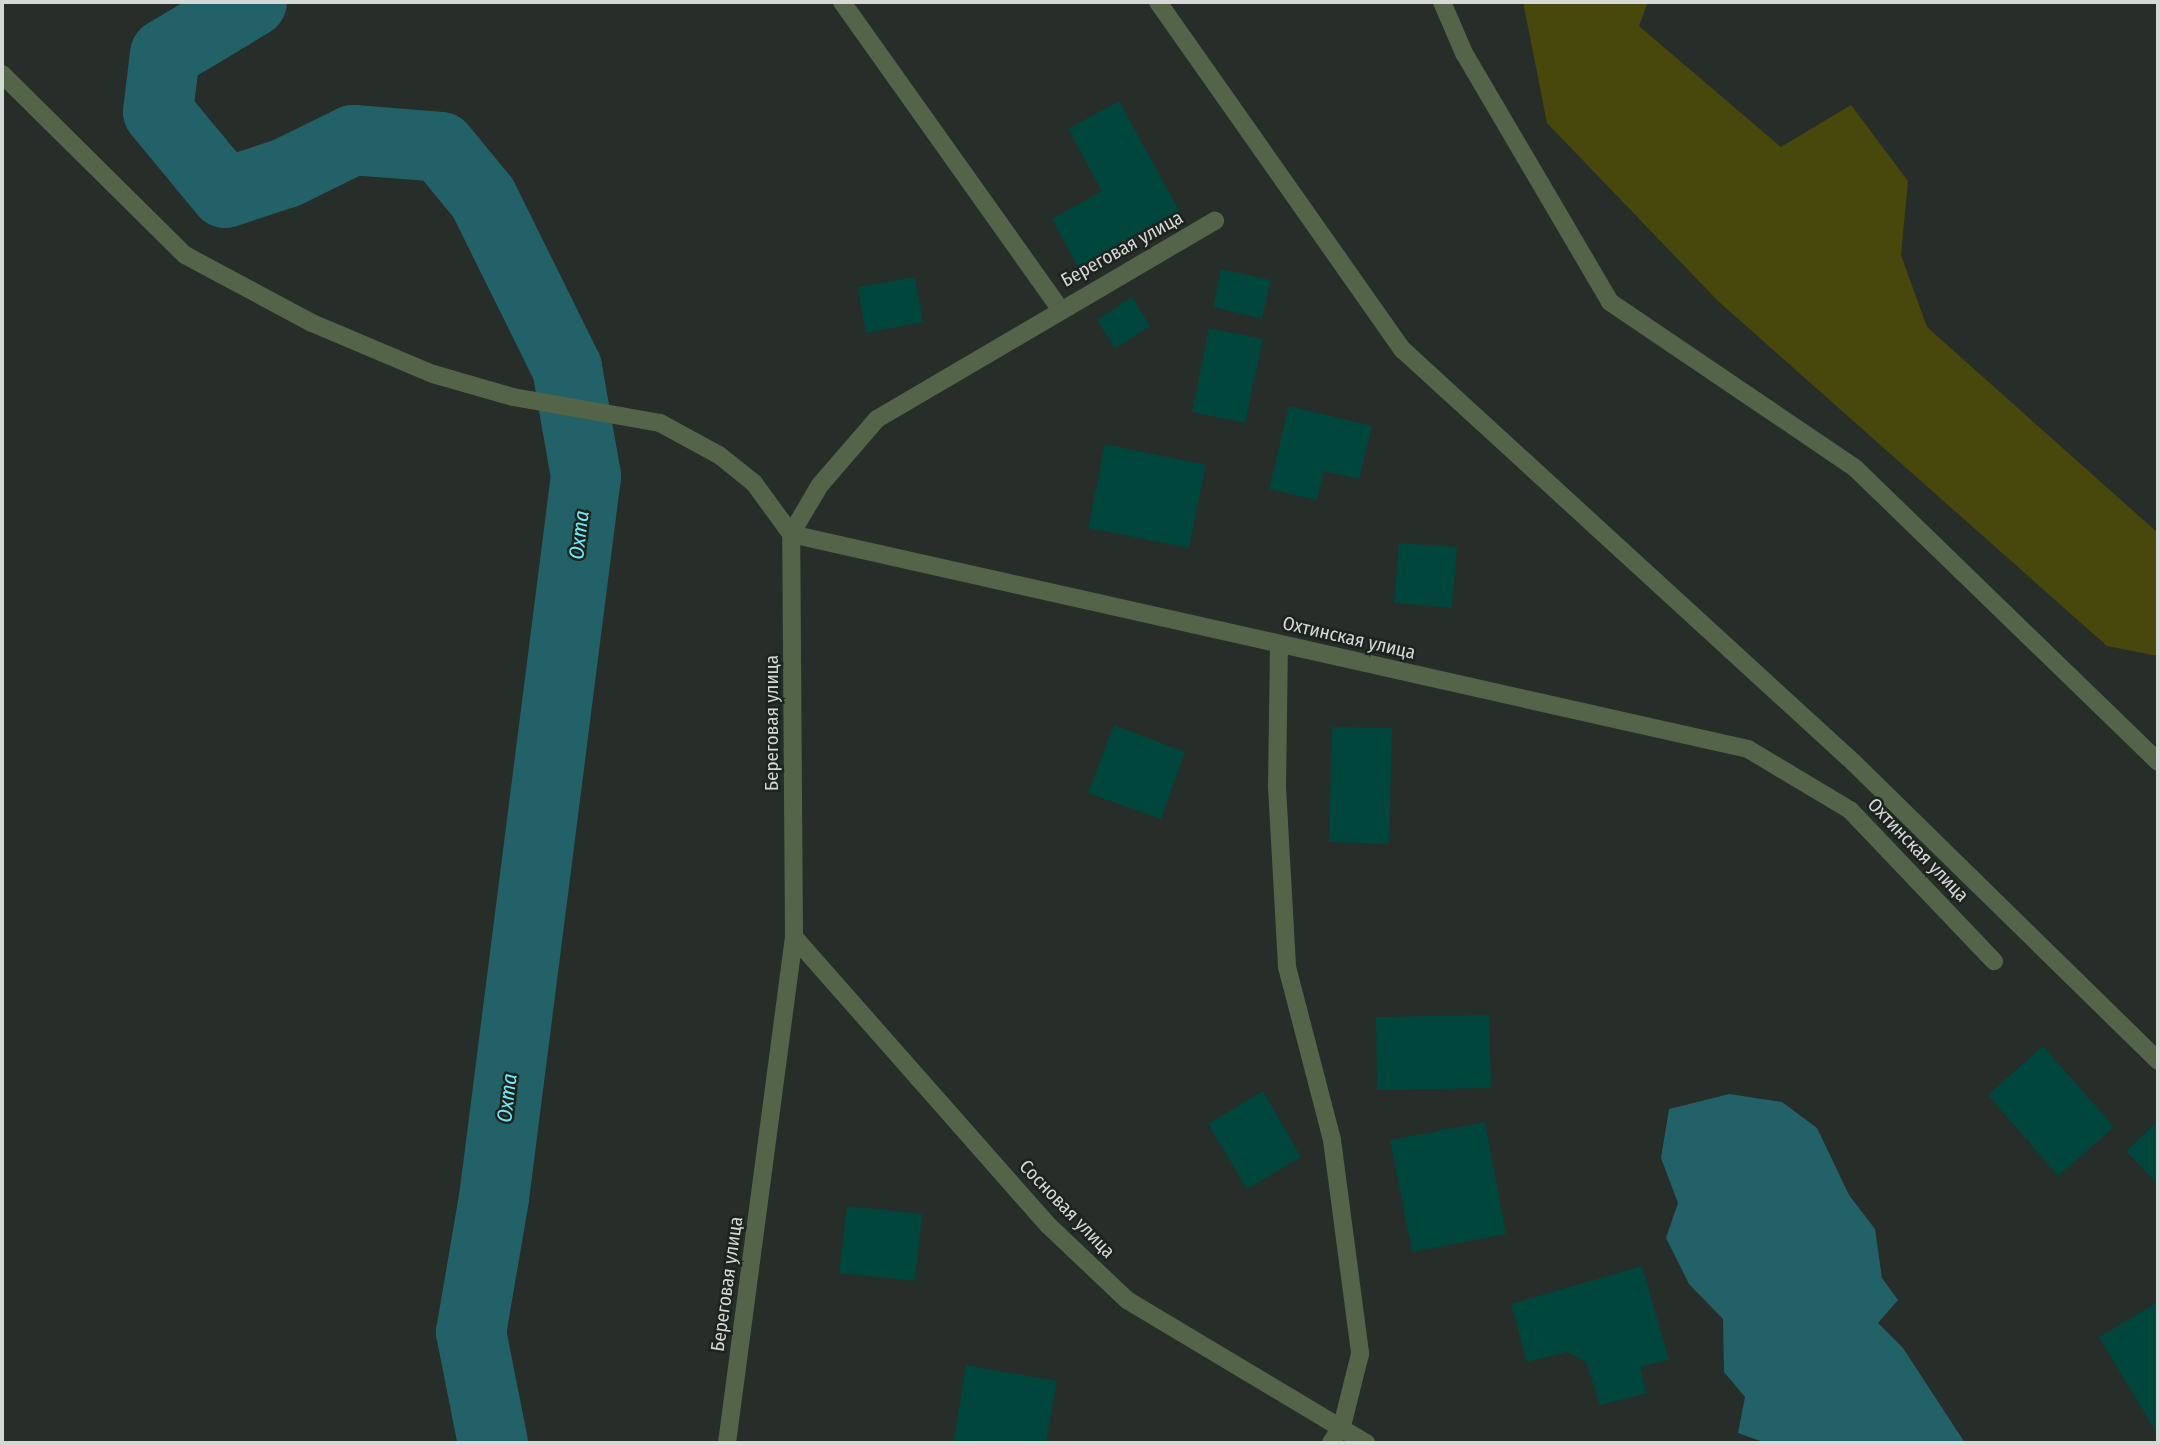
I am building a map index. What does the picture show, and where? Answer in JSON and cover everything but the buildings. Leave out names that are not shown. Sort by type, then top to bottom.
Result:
[{"type":"street","points":[[842,2],[1059,307]]},
{"type":"street","points":[[1158,2],[1403,350],[1853,762],[2158,1061]]},
{"type":"street","points":[[1442,2],[1464,52],[1609,302],[1855,468],[2158,762]]},
{"type":"street","points":[[2,74],[185,254],[312,323],[433,374],[513,397],[660,423],[719,455],[754,483],[791,534]]},
{"type":"street","name":"Береговая улица","points":[[727,1443],[794,937],[791,534],[820,485],[877,419],[1059,307],[1215,221]]},
{"type":"street","name":"Охтинская улица","points":[[791,534],[1748,749],[1850,810],[1994,961]]},
{"type":"street","points":[[1279,643],[1277,787],[1287,967],[1332,1139],[1360,1354],[1342,1426],[1331,1443]]},
{"type":"street","name":"Сосновая улица","points":[[794,937],[1049,1226],[1127,1300],[1342,1426],[1366,1443]]},
{"type":"shaded area","points":[[1523,2],[1648,2],[1639,26],[1781,147],[1851,105],[1908,181],[1901,255],[1927,327],[2158,533],[2158,656],[2107,646],[1718,301],[1547,123]]},
{"type":"water","points":[[1729,1094],[1782,1102],[1817,1128],[1849,1195],[1875,1229],[1882,1278],[1898,1300],[1878,1323],[1903,1348],[1965,1443],[1766,1443],[1738,1433],[1745,1397],[1724,1372],[1723,1319],[1689,1284],[1666,1238],[1678,1203],[1661,1158],[1669,1109]]},
{"type":"waterway","name":"Охта","points":[[252,2],[165,54],[158,112],[225,193],[286,173],[353,140],[441,147],[483,198],[567,368],[586,476],[494,1198],[471,1332],[493,1443]]}]
